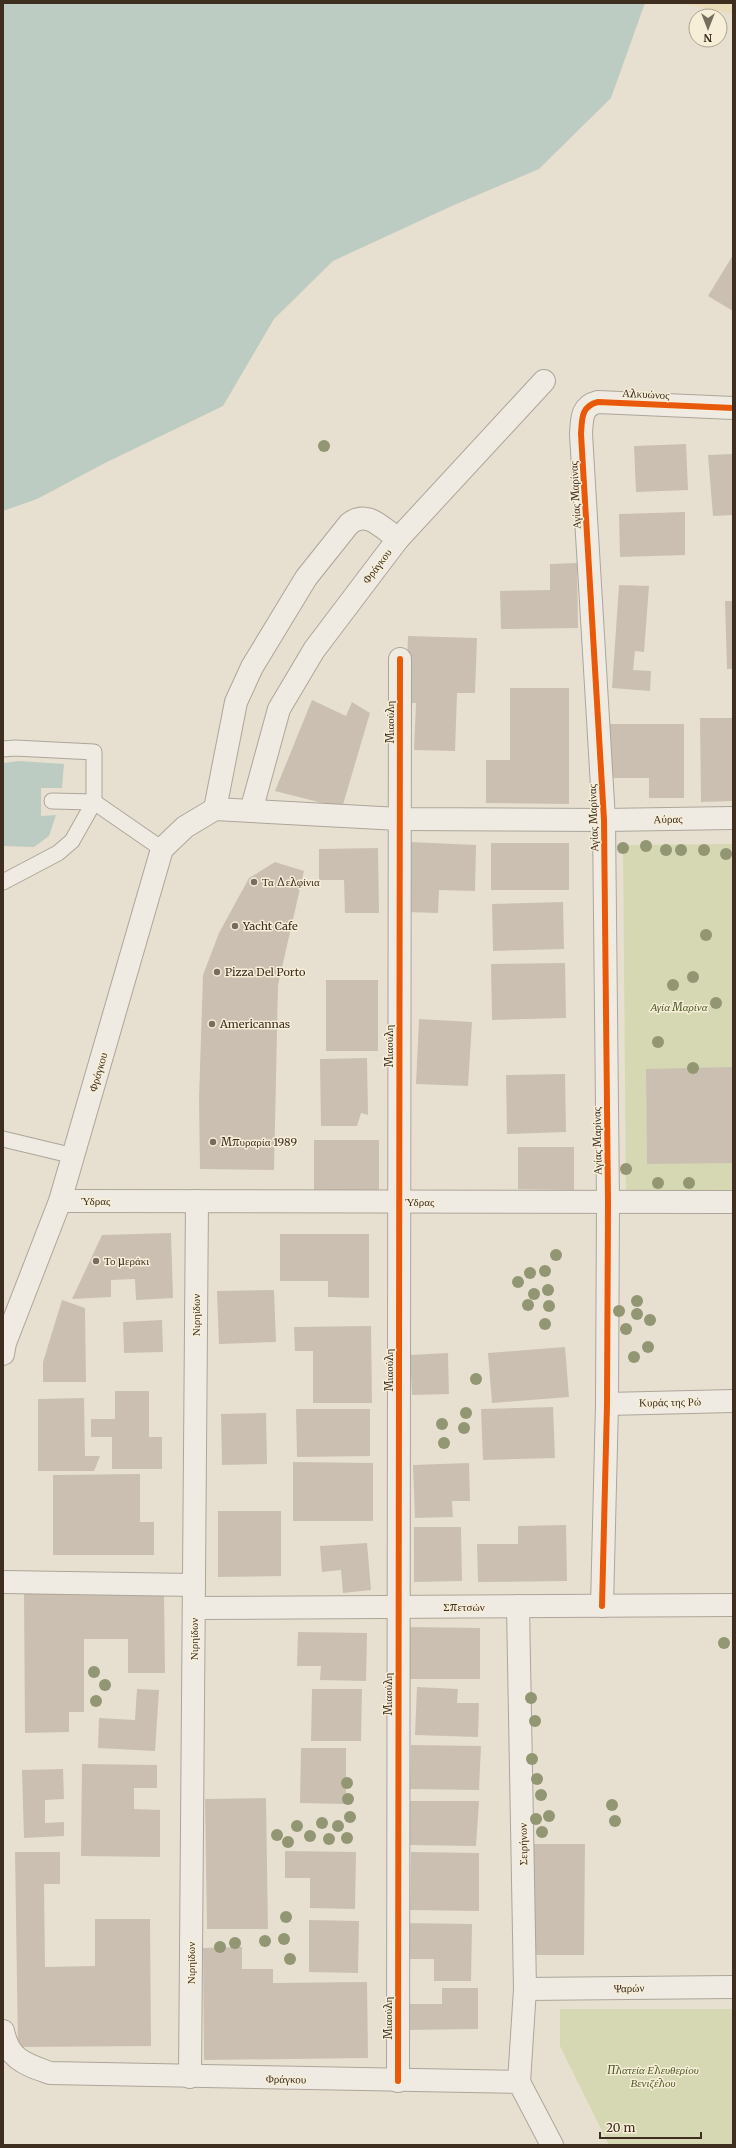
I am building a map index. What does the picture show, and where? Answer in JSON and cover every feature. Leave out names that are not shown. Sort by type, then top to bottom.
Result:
[{"type":"street","points":[[398,539],[544,381]]},
{"type":"street","name":"Αλκυώνος","points":[[581,434],[584,409],[590,404],[598,402],[733,408]]},
{"type":"street","name":"Αγίας Μαρίνας","points":[[581,434],[604,820],[608,1202],[608,1404],[602,1606]]},
{"type":"street","name":"Φράγκου","points":[[215,809],[236,702],[252,667],[306,578],[349,524],[355,519],[363,517],[398,539],[314,650],[279,709],[251,811]]},
{"type":"street","name":"Μιαούλη","points":[[398,2081],[400,659]]},
{"type":"street","points":[[162,849],[185,827],[215,809],[251,811]]},
{"type":"street","name":"Αύρας","points":[[251,811],[399,819],[604,820],[733,818]]},
{"type":"street","name":"Φράγκου","points":[[3,1354],[5,1343],[60,1201],[162,849]]},
{"type":"street","name":"Ύδρας","points":[[60,1201],[733,1202]]},
{"type":"street","name":"Νιρηίδων","points":[[190,2077],[197,1201]]},
{"type":"street","name":"Κυράς της Ρώ","points":[[608,1404],[733,1401]]},
{"type":"street","points":[[3,1582],[194,1585]]},
{"type":"street","name":"Σπετσών","points":[[194,1608],[733,1605]]},
{"type":"street","name":"Σειρήνων","points":[[518,1606],[525,1989],[519,2082]]},
{"type":"street","name":"Ψαρών","points":[[525,1989],[733,1987]]},
{"type":"street","name":"Φράγκου","points":[[3,2031],[5,2041],[21,2063],[50,2073],[398,2081],[519,2082]]},
{"type":"street","points":[[519,2082],[552,2145]]},
{"type":"lane","points":[[3,749],[15,748],[94,752],[94,802],[73,839],[66,847],[3,882]]},
{"type":"lane","points":[[52,801],[94,802],[162,849]]},
{"type":"lane","points":[[3,1140],[74,1156]]},
{"type":"green space","name":"Αγία Μαρίνα","points":[[733,844],[733,1199],[626,1200],[623,845]]},
{"type":"green space","name":"Πλατεία Ελευθερίου Βενιζέλου","points":[[560,2009],[733,2009],[733,2145],[609,2145],[560,2046]]},
{"type":"sand","points":[[679,3],[733,3],[733,14],[728,13],[728,8],[704,8]]},
{"type":"shaded area","points":[[3,3],[645,3],[611,98],[539,169],[454,205],[333,261],[274,319],[223,406],[105,463],[37,499],[3,511]]},
{"type":"shaded area","points":[[19,761],[64,764],[62,788],[41,788],[41,816],[56,815],[49,836],[34,847],[3,846],[3,763]]},
{"type":"building","points":[[733,255],[733,311],[708,296]]},
{"type":"building","points":[[686,444],[688,490],[636,492],[634,446]]},
{"type":"building","points":[[733,454],[733,515],[713,516],[708,455]]},
{"type":"building","points":[[685,512],[685,555],[620,557],[619,514]]},
{"type":"building","points":[[577,563],[578,628],[501,629],[500,591],[550,590],[550,564]]},
{"type":"building","points":[[619,585],[649,586],[644,652],[635,651],[633,670],[651,671],[650,691],[612,688]]},
{"type":"building","points":[[725,601],[733,601],[733,669],[727,669]]},
{"type":"building","points":[[408,636],[477,638],[475,693],[457,693],[455,751],[414,750],[416,703],[406,703]]},
{"type":"building","points":[[510,688],[569,688],[569,804],[486,803],[486,760],[510,760]]},
{"type":"building","points":[[312,700],[346,716],[352,702],[370,713],[342,808],[275,791]]},
{"type":"building","points":[[700,718],[733,718],[733,801],[701,802]]},
{"type":"building","points":[[607,724],[684,724],[684,798],[649,798],[649,778],[607,778]]},
{"type":"building","points":[[410,842],[476,845],[475,891],[439,890],[438,913],[407,912]]},
{"type":"building","points":[[491,843],[569,843],[569,890],[491,890]]},
{"type":"building","points":[[378,848],[379,913],[345,913],[344,880],[319,880],[319,849]]},
{"type":"building","points":[[275,862],[304,871],[278,985],[274,1170],[200,1169],[199,1099],[203,975],[219,933],[249,878]]},
{"type":"building","points":[[563,902],[564,949],[493,951],[492,904]]},
{"type":"building","points":[[565,963],[566,1018],[492,1020],[491,964]]},
{"type":"building","points":[[326,980],[378,980],[378,1051],[326,1051]]},
{"type":"building","points":[[419,1019],[472,1022],[468,1086],[416,1084]]},
{"type":"building","points":[[367,1058],[368,1115],[361,1113],[357,1126],[321,1126],[320,1059]]},
{"type":"building","points":[[733,1067],[733,1163],[647,1164],[646,1069]]},
{"type":"building","points":[[565,1074],[566,1132],[507,1134],[506,1075]]},
{"type":"building","points":[[314,1140],[379,1140],[379,1192],[314,1192]]},
{"type":"building","points":[[518,1147],[574,1147],[574,1190],[518,1189]]},
{"type":"building","points":[[171,1233],[173,1298],[136,1300],[135,1279],[111,1280],[111,1297],[72,1299],[102,1235]]},
{"type":"building","points":[[280,1234],[369,1234],[369,1298],[328,1297],[328,1281],[280,1281]]},
{"type":"building","points":[[274,1290],[276,1342],[219,1344],[217,1291]]},
{"type":"building","points":[[62,1300],[85,1308],[86,1382],[43,1382],[43,1362]]},
{"type":"building","points":[[162,1320],[163,1352],[124,1353],[123,1322]]},
{"type":"building","points":[[371,1326],[372,1403],[313,1403],[313,1351],[295,1351],[294,1327]]},
{"type":"building","points":[[565,1347],[569,1397],[492,1403],[488,1353]]},
{"type":"building","points":[[448,1353],[449,1394],[412,1395],[410,1355]]},
{"type":"building","points":[[115,1391],[149,1391],[149,1437],[162,1437],[162,1469],[112,1469],[112,1437],[91,1437],[91,1419],[115,1419]]},
{"type":"building","points":[[84,1398],[85,1456],[100,1456],[94,1471],[38,1471],[38,1399]]},
{"type":"building","points":[[553,1407],[555,1458],[483,1460],[481,1409]]},
{"type":"building","points":[[296,1409],[370,1409],[370,1456],[297,1457]]},
{"type":"building","points":[[266,1413],[267,1464],[222,1465],[221,1414]]},
{"type":"building","points":[[293,1462],[373,1463],[373,1521],[293,1521]]},
{"type":"building","points":[[469,1463],[470,1501],[452,1501],[453,1517],[415,1518],[413,1465]]},
{"type":"building","points":[[140,1474],[140,1522],[154,1522],[154,1555],[53,1555],[53,1475]]},
{"type":"building","points":[[218,1511],[281,1511],[281,1576],[218,1577]]},
{"type":"building","points":[[566,1525],[567,1581],[478,1582],[477,1544],[518,1544],[518,1526]]},
{"type":"building","points":[[414,1527],[461,1527],[462,1581],[414,1582]]},
{"type":"building","points":[[367,1543],[371,1590],[343,1593],[341,1570],[322,1572],[320,1546]]},
{"type":"building","points":[[164,1592],[165,1673],[128,1673],[128,1639],[84,1639],[84,1712],[69,1712],[69,1732],[25,1733],[24,1593]]},
{"type":"building","points":[[409,1627],[480,1628],[480,1679],[409,1679]]},
{"type":"building","points":[[298,1632],[367,1633],[366,1681],[320,1680],[321,1666],[297,1666]]},
{"type":"building","points":[[417,1687],[458,1689],[457,1703],[479,1703],[478,1737],[415,1735]]},
{"type":"building","points":[[137,1689],[159,1690],[155,1751],[98,1748],[99,1718],[135,1720]]},
{"type":"building","points":[[312,1689],[362,1689],[361,1741],[311,1741]]},
{"type":"building","points":[[411,1745],[481,1746],[479,1790],[410,1789]]},
{"type":"building","points":[[301,1748],[346,1748],[346,1804],[300,1803]]},
{"type":"building","points":[[82,1764],[157,1765],[157,1788],[134,1788],[134,1809],[160,1810],[160,1857],[81,1856]]},
{"type":"building","points":[[63,1769],[64,1799],[45,1800],[45,1823],[64,1822],[64,1836],[24,1838],[22,1770]]},
{"type":"building","points":[[266,1798],[268,1929],[207,1929],[205,1799]]},
{"type":"building","points":[[408,1801],[479,1801],[476,1846],[409,1845]]},
{"type":"building","points":[[534,1844],[585,1844],[584,1955],[533,1955]]},
{"type":"building","points":[[285,1851],[356,1852],[355,1909],[310,1908],[310,1878],[285,1878]]},
{"type":"building","points":[[15,1852],[60,1852],[60,1884],[44,1884],[45,1967],[95,1966],[95,1919],[150,1919],[151,2046],[18,2047]]},
{"type":"building","points":[[411,1852],[479,1853],[479,1911],[410,1910]]},
{"type":"building","points":[[309,1920],[359,1921],[358,1973],[309,1972]]},
{"type":"building","points":[[404,1923],[472,1924],[471,1981],[434,1981],[434,1959],[403,1959]]},
{"type":"building","points":[[242,1947],[242,1969],[273,1969],[273,1983],[367,1982],[368,2058],[204,2060],[203,1948]]},
{"type":"building","points":[[442,1988],[478,1988],[478,2029],[406,2030],[406,2004],[442,2004]]},
{"type":"cycle path","points":[[602,1606],[607,1404],[608,1202],[604,820],[581,434],[582,423],[585,410],[592,404],[598,402],[733,408]]},
{"type":"cycle path","points":[[398,2081],[400,659]]},
{"type":"place","name":"Τα Δελφίνια","points":[[254,882]]},
{"type":"place","name":"Yacht Cafe","points":[[235,926]]},
{"type":"place","name":"Pizza Del Porto","points":[[217,972]]},
{"type":"place","name":"Americannas","points":[[212,1024]]},
{"type":"place","name":"Μπυραρία 1989","points":[[213,1142]]},
{"type":"place","name":"Το μεράκι","points":[[96,1261]]}]
